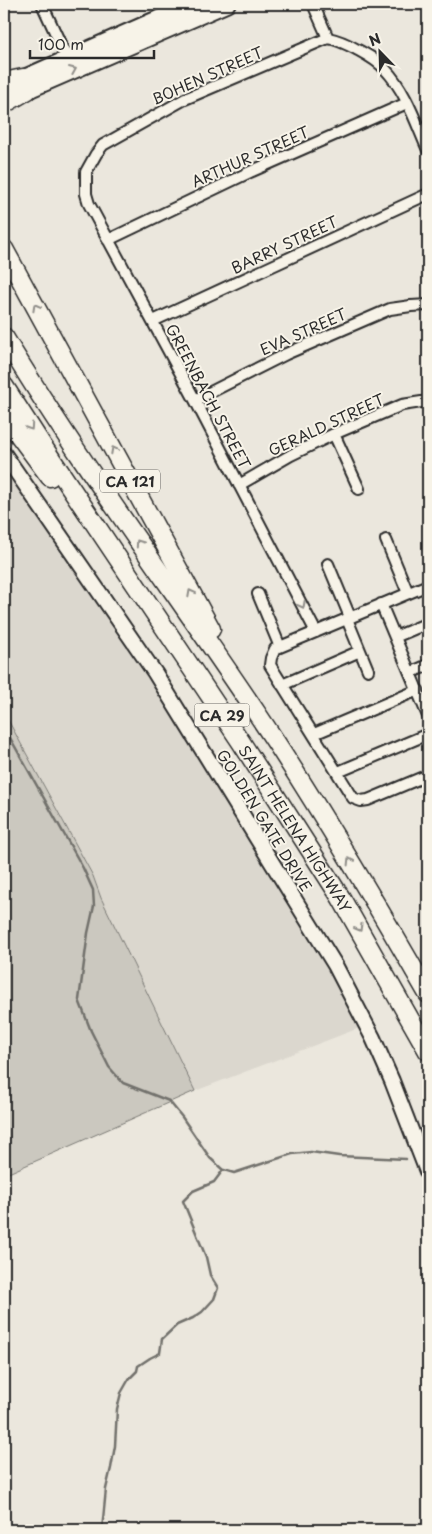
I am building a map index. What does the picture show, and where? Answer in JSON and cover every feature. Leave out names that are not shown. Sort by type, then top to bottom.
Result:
[{"type":"highway","points":[[4,82],[25,84]]},
{"type":"highway","points":[[4,104],[25,84]]},
{"type":"highway","name":"CA 121","points":[[4,249],[256,713]]},
{"type":"highway","name":"SAINT HELENA HIGHWAY","points":[[4,337],[97,481],[256,713],[366,886],[428,994]]},
{"type":"highway","name":"SAINT HELENA HIGHWAY","points":[[4,386],[341,898],[428,1051]]},
{"type":"highway","points":[[4,415],[221,713]]},
{"type":"main road","points":[[4,100],[25,84],[67,58],[191,4]]},
{"type":"main road","points":[[4,86],[25,84],[227,4]]},
{"type":"street","points":[[42,4],[67,58]]},
{"type":"street","points":[[313,4],[328,38],[339,40],[371,57],[385,69],[395,82],[407,104],[428,150]]},
{"type":"street","name":"BOHEN STREET","points":[[86,172],[102,145],[120,134],[184,99],[328,38]]},
{"type":"street","name":"ARTHUR STREET","points":[[108,240],[250,172],[407,104]]},
{"type":"street","name":"GREENBACH STREET","points":[[86,172],[85,183],[89,204],[195,400],[316,632]]},
{"type":"street","name":"BARRY STREET","points":[[153,321],[428,194]]},
{"type":"street","name":"EVA STREET","points":[[195,400],[286,354],[390,309],[428,305]]},
{"type":"street","name":"GERALD STREET","points":[[239,485],[291,455],[334,434],[402,405],[428,401]]},
{"type":"street","points":[[334,434],[359,489]]},
{"type":"street","name":"GOLDEN GATE DRIVE","points":[[4,454],[155,673],[335,965],[373,1038],[428,1174]]},
{"type":"street","points":[[386,540],[408,593]]},
{"type":"street","points":[[328,564],[368,670]]},
{"type":"street","points":[[428,585],[275,649],[270,665],[354,798],[368,800],[428,775]]},
{"type":"street","points":[[258,594],[280,647]]},
{"type":"street","points":[[381,604],[428,716]]},
{"type":"street","points":[[395,637],[428,623]]},
{"type":"street","points":[[282,685],[360,651]]},
{"type":"street","points":[[410,673],[428,665]]},
{"type":"street","points":[[314,734],[418,690]]},
{"type":"street","points":[[338,772],[428,734]]},
{"type":"shaded area","points":[[4,454],[122,624],[367,1025],[195,1091],[101,898],[93,876],[8,720],[4,717]]},
{"type":"shaded area","points":[[4,717],[8,720],[93,876],[101,898],[195,1091],[4,1175]]},
{"type":"waterway","points":[[4,727],[83,868],[93,890],[94,906],[88,933],[79,1000],[91,1031],[109,1067],[123,1083],[169,1101],[210,1158],[223,1170],[214,1182],[193,1191],[183,1201],[206,1257],[210,1275],[218,1288],[214,1299],[202,1312],[177,1325],[162,1339],[160,1353],[138,1366],[137,1371],[129,1379],[121,1393],[117,1409],[115,1446],[106,1489],[102,1530]]},
{"type":"waterway","points":[[224,1170],[234,1173],[292,1154],[311,1152],[339,1156],[406,1159]]}]
